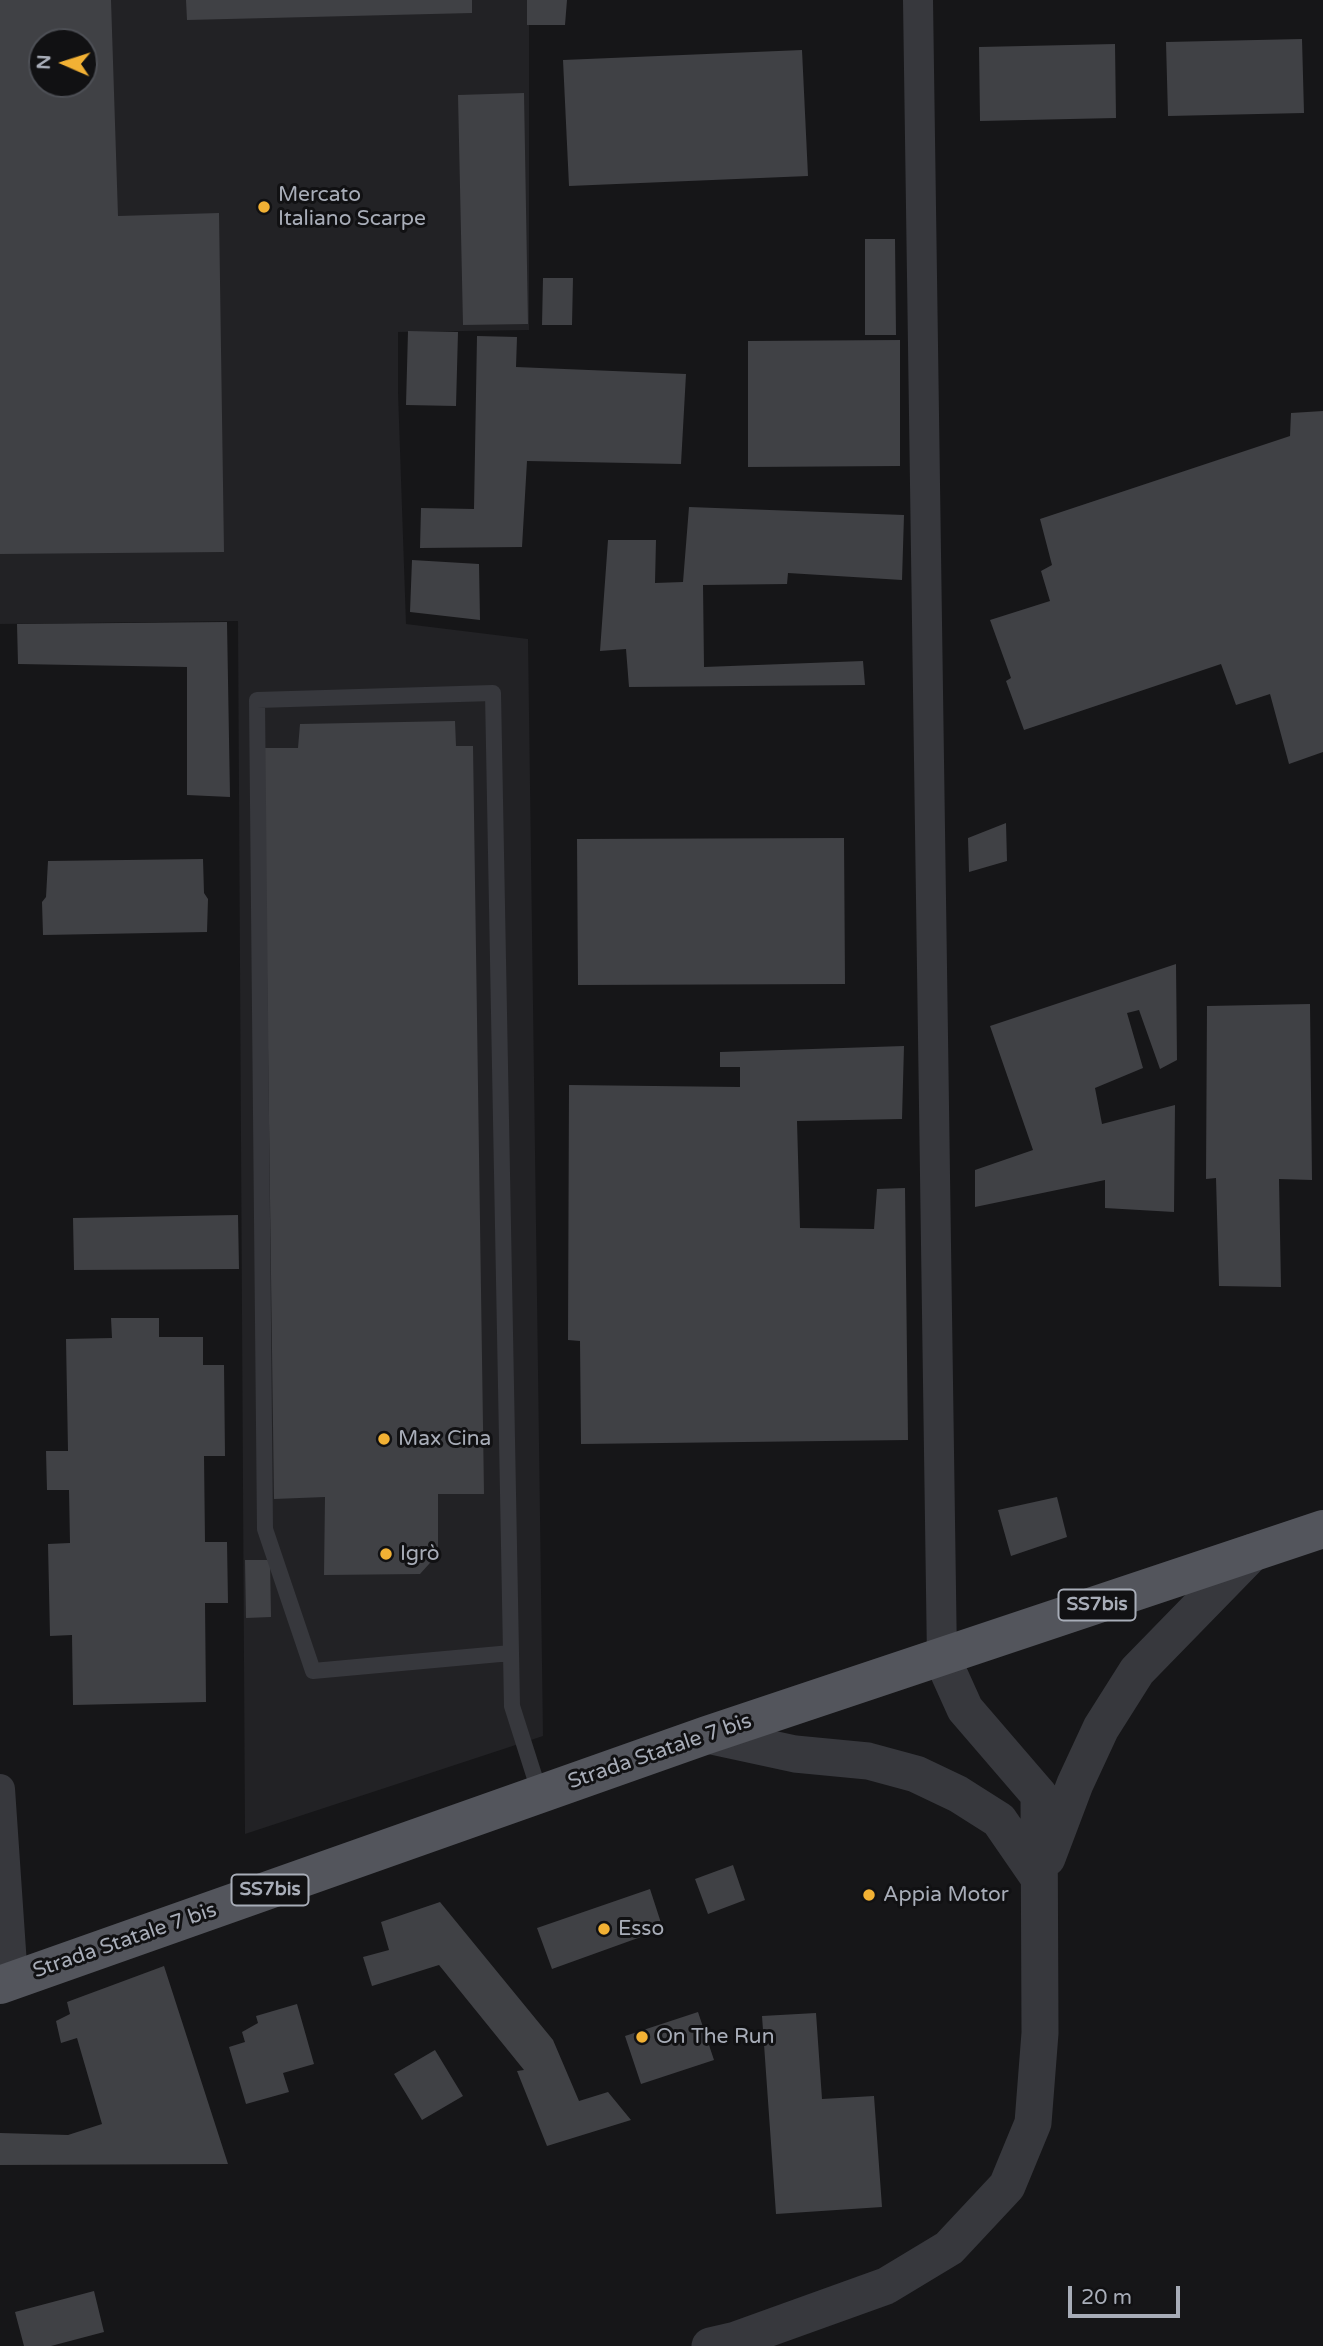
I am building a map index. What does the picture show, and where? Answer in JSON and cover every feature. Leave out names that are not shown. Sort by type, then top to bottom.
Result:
[{"type":"main road","name":"Strada Statale 7 bis","points":[[4,1977],[707,1735],[1323,1529]]},
{"type":"street","points":[[710,2346],[736,2340],[886,2286],[949,2248],[1007,2186],[1033,2123],[1040,2034],[1039,1796],[965,1709],[942,1658],[918,0]]},
{"type":"street","points":[[1039,1878],[1074,1784],[1101,1728],[1137,1671],[1253,1552]]},
{"type":"street","points":[[707,1735],[795,1754],[868,1761],[916,1774],[958,1794],[999,1820],[1039,1878]]},
{"type":"street","points":[[0,1788],[4,1977]]},
{"type":"lane","points":[[511,1653],[313,1671],[265,1529],[257,700],[494,693],[512,1706],[540,1794]]},
{"type":"shaded area","points":[[0,0],[529,0],[529,330],[398,332],[398,392],[406,624],[528,639],[543,1736],[245,1834],[238,621],[0,624]]},
{"type":"building","points":[[0,0],[111,0],[118,216],[219,213],[224,552],[0,554]]},
{"type":"building","points":[[186,0],[472,0],[472,13],[187,20]]},
{"type":"building","points":[[527,0],[567,0],[565,25],[527,25]]},
{"type":"building","points":[[1302,39],[1304,113],[1168,116],[1166,42]]},
{"type":"building","points":[[1115,44],[1116,118],[980,121],[979,47]]},
{"type":"building","points":[[802,50],[808,176],[569,186],[563,60]]},
{"type":"building","points":[[524,93],[528,324],[463,325],[458,95]]},
{"type":"building","points":[[865,239],[895,239],[896,335],[865,335]]},
{"type":"building","points":[[543,278],[573,278],[572,325],[542,325]]},
{"type":"building","points":[[408,331],[458,332],[456,406],[406,405]]},
{"type":"building","points":[[477,336],[517,337],[516,367],[686,374],[681,464],[527,461],[522,547],[420,548],[421,508],[474,509]]},
{"type":"building","points":[[900,340],[900,466],[748,467],[748,341]]},
{"type":"building","points":[[1323,411],[1323,752],[1289,764],[1270,694],[1236,705],[1221,664],[1024,730],[1006,681],[1011,678],[990,620],[1050,601],[1041,571],[1052,565],[1040,519],[1290,436],[1291,413]]},
{"type":"building","points":[[689,507],[904,515],[902,580],[788,573],[787,584],[703,585],[704,667],[863,661],[865,685],[629,687],[626,649],[600,651],[608,540],[656,540],[655,583],[683,582]]},
{"type":"building","points":[[412,560],[479,564],[480,620],[410,612]]},
{"type":"building","points":[[227,622],[230,797],[187,795],[187,667],[18,664],[17,624]]},
{"type":"building","points":[[455,721],[456,746],[473,746],[484,1494],[438,1494],[438,1554],[420,1574],[324,1575],[325,1497],[274,1499],[264,748],[298,748],[300,724]]},
{"type":"building","points":[[1006,823],[1007,861],[969,872],[968,838]]},
{"type":"building","points":[[844,838],[845,984],[578,985],[577,839]]},
{"type":"building","points":[[203,859],[204,893],[208,899],[207,932],[43,935],[42,902],[46,897],[48,861]]},
{"type":"building","points":[[1176,964],[1177,1060],[1160,1069],[1139,1010],[1127,1013],[1143,1068],[1095,1088],[1102,1124],[1175,1105],[1174,1212],[1105,1208],[1105,1180],[975,1207],[975,1170],[1033,1150],[990,1026]]},
{"type":"building","points":[[1310,1004],[1312,1180],[1279,1179],[1281,1287],[1219,1286],[1216,1178],[1206,1179],[1207,1006]]},
{"type":"building","points":[[904,1046],[902,1119],[797,1121],[800,1228],[874,1229],[877,1189],[905,1188],[908,1440],[581,1444],[580,1341],[568,1340],[569,1085],[740,1087],[740,1067],[720,1067],[720,1052]]},
{"type":"building","points":[[238,1215],[239,1269],[74,1270],[73,1218]]},
{"type":"building","points":[[111,1318],[159,1318],[159,1337],[203,1337],[203,1365],[224,1365],[225,1456],[204,1456],[205,1542],[227,1542],[228,1603],[205,1603],[206,1702],[73,1705],[72,1635],[50,1636],[48,1544],[70,1543],[69,1490],[47,1490],[46,1451],[68,1451],[66,1339],[112,1338]]},
{"type":"building","points":[[1057,1497],[1067,1537],[1011,1556],[998,1510]]},
{"type":"building","points":[[245,1560],[270,1560],[271,1617],[246,1618]]},
{"type":"building","points":[[733,1865],[745,1900],[708,1914],[695,1879]]},
{"type":"building","points":[[650,1889],[663,1929],[552,1969],[537,1928]]},
{"type":"building","points":[[440,1902],[553,2040],[579,2101],[608,2092],[631,2120],[547,2146],[517,2071],[524,2070],[439,1965],[372,1986],[363,1957],[389,1950],[381,1922]]},
{"type":"building","points":[[164,1966],[228,2164],[0,2165],[0,2133],[68,2135],[102,2124],[77,2038],[61,2043],[56,2021],[70,2014],[67,2002]]},
{"type":"building","points":[[297,2004],[314,2064],[283,2073],[289,2092],[246,2104],[229,2047],[245,2042],[242,2032],[258,2023],[256,2016]]},
{"type":"building","points":[[698,2012],[714,2060],[641,2084],[625,2036]]},
{"type":"building","points":[[816,2013],[822,2099],[874,2096],[882,2207],[776,2214],[762,2016]]},
{"type":"building","points":[[435,2050],[463,2096],[422,2120],[394,2074]]},
{"type":"building","points":[[94,2291],[104,2332],[51,2346],[24,2346],[15,2312]]},
{"type":"place","name":"Mercato Italiano Scarpe","points":[[264,207]]},
{"type":"place","name":"Max Cina","points":[[384,1439]]},
{"type":"place","name":"Igrò","points":[[386,1554]]},
{"type":"place","name":"Appia Motor","points":[[869,1895]]},
{"type":"place","name":"Esso","points":[[604,1929]]},
{"type":"place","name":"On The Run","points":[[642,2037]]}]
